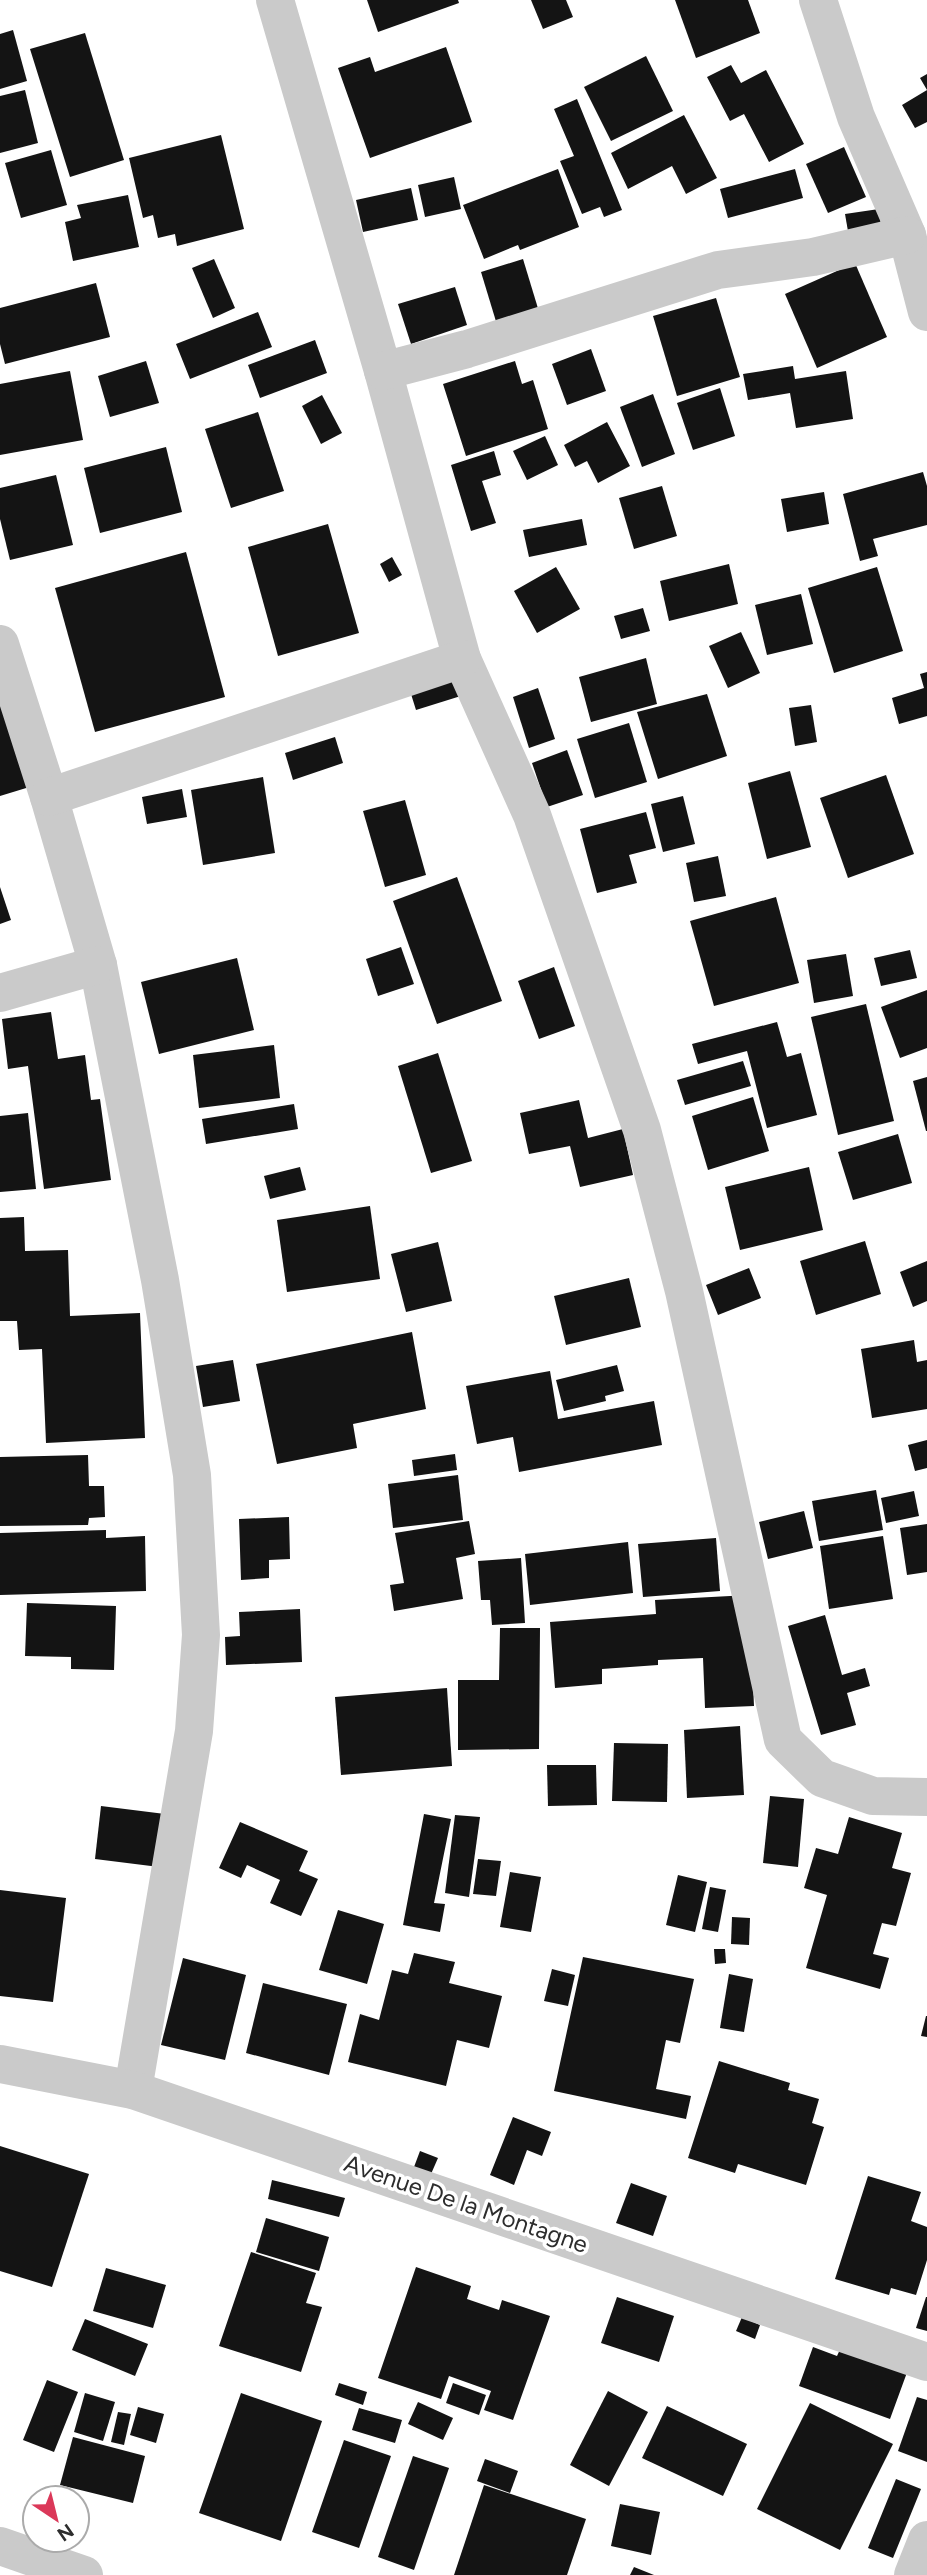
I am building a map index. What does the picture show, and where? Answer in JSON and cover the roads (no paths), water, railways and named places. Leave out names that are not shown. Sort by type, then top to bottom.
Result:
[{"type":"street","points":[[275,0],[383,371],[462,659],[532,815],[642,1130],[684,1291],[783,1740],[822,1778],[873,1796],[927,1797]]},
{"type":"street","points":[[818,0],[856,117],[908,235],[927,312]]},
{"type":"street","points":[[383,371],[467,349],[718,270],[813,257],[908,235]]},
{"type":"street","points":[[0,644],[49,797],[98,965],[160,1280],[192,1475],[201,1635],[194,1731],[132,2090]]},
{"type":"street","points":[[49,797],[462,659]]},
{"type":"street","points":[[0,993],[98,965]]},
{"type":"street","name":"Avenue De la Montagne","points":[[0,2064],[132,2090],[927,2362]]},
{"type":"street","points":[[914,2575],[927,2540]]},
{"type":"street","points":[[0,2546],[84,2575]]}]
